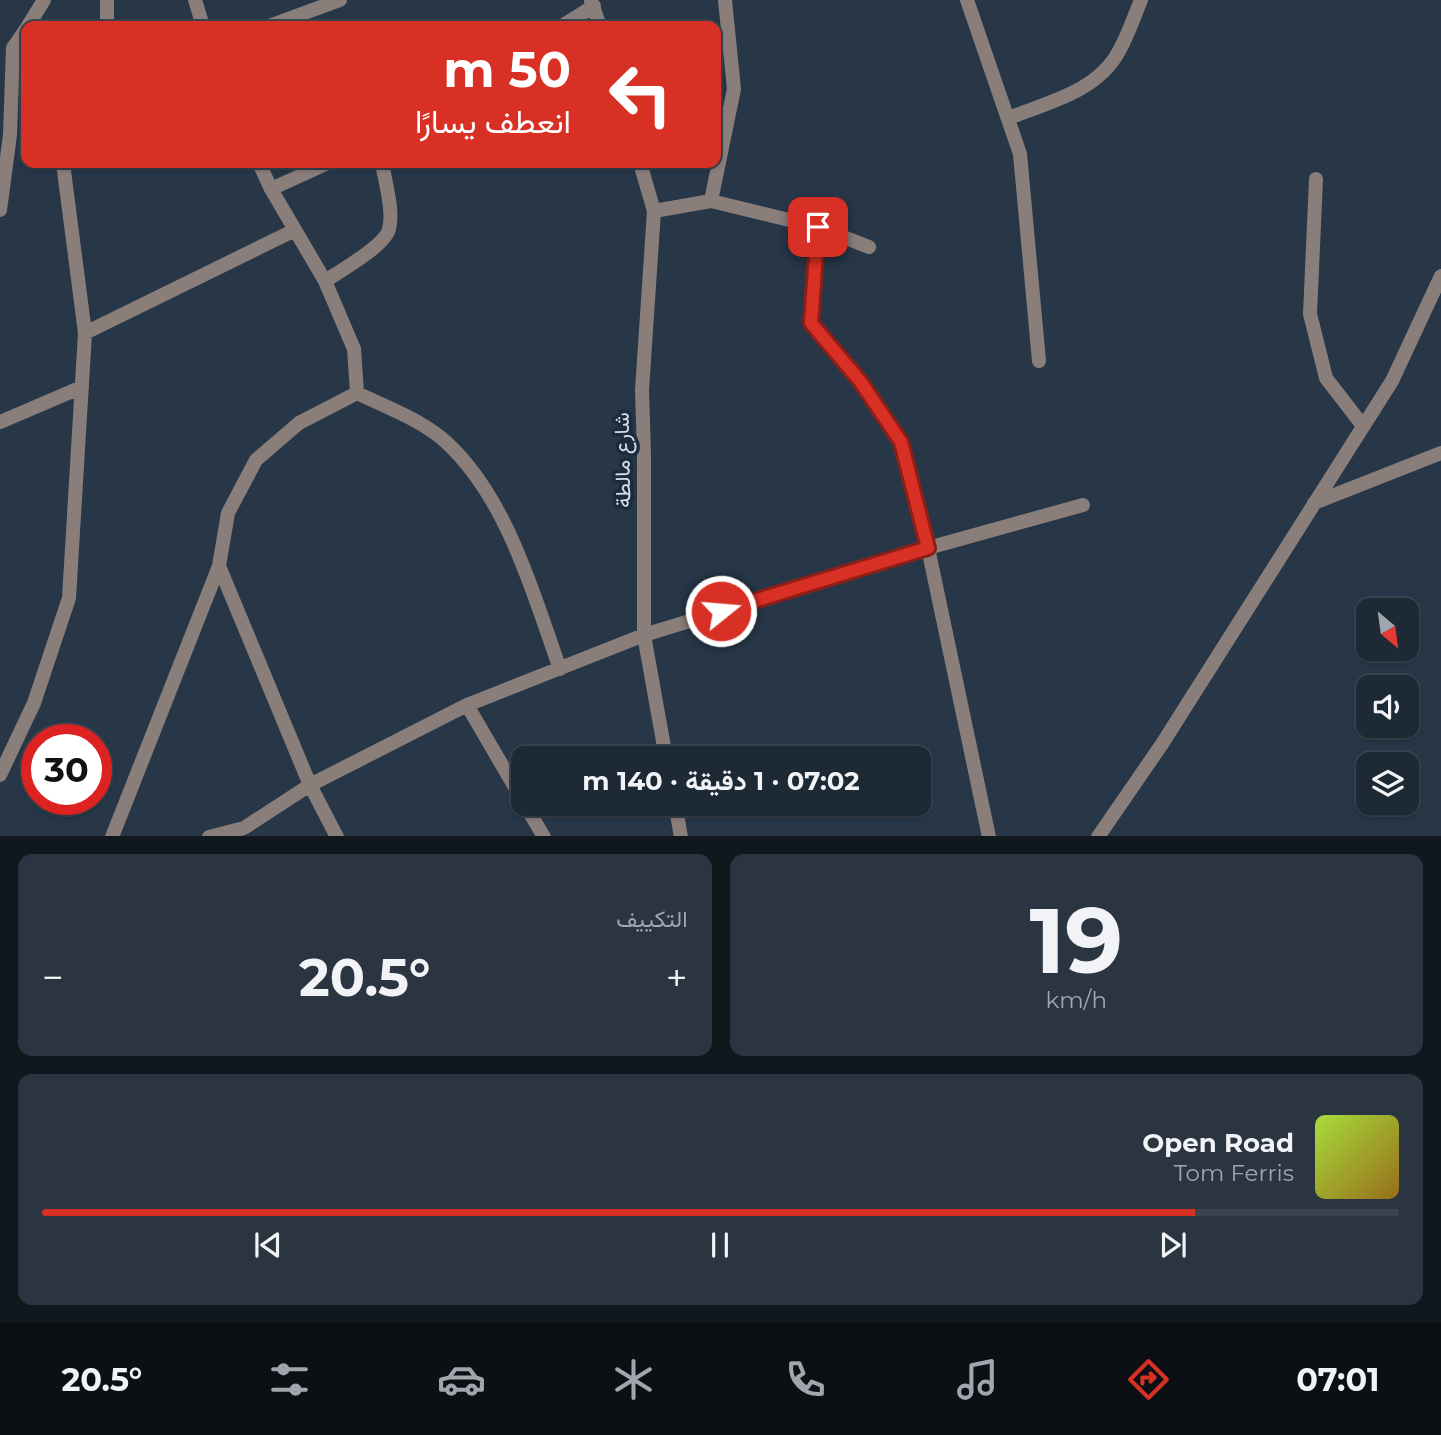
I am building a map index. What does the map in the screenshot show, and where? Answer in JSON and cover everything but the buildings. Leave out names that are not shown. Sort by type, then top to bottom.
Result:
[{"type":"street","points":[[31,21],[44,0]]},
{"type":"street","points":[[107,0],[107,21]]},
{"type":"street","points":[[195,0],[201,21]]},
{"type":"street","points":[[283,21],[340,0]]},
{"type":"street","points":[[721,155],[734,89],[725,0]]},
{"type":"street","points":[[967,0],[1020,154],[1039,361]]},
{"type":"street","points":[[1009,118],[1077,92],[1101,75],[1119,52],[1141,0]]},
{"type":"street","points":[[569,21],[592,3],[598,21]]},
{"type":"street","points":[[0,211],[3,171],[10,135],[13,48],[21,37]]},
{"type":"street","points":[[0,775],[34,703],[69,598],[85,333],[64,168]]},
{"type":"street","points":[[261,168],[325,281],[354,349],[358,393]]},
{"type":"street","points":[[271,189],[317,168]]},
{"type":"street","points":[[325,281],[380,243],[389,231],[390,216],[383,168]]},
{"type":"street","name":"شارع مالطة","points":[[641,168],[654,211],[642,390],[644,635],[664,746]]},
{"type":"street","points":[[712,201],[718,168]]},
{"type":"street","points":[[1316,179],[1310,314],[1326,378],[1363,426]]},
{"type":"street","points":[[654,211],[712,201],[818,227],[869,247]]},
{"type":"street","points":[[818,227],[811,323],[860,381],[901,442],[928,548],[989,836]]},
{"type":"street","points":[[85,333],[295,230]]},
{"type":"street","points":[[1098,836],[1162,744],[1392,381],[1441,279]]},
{"type":"street","points":[[0,422],[82,387]]},
{"type":"street","points":[[113,836],[219,566],[229,513],[256,460],[299,423],[358,393]]},
{"type":"street","points":[[358,393],[412,420],[444,440],[467,464],[512,536],[560,669]]},
{"type":"street","points":[[1314,503],[1441,453]]},
{"type":"street","points":[[209,836],[243,832],[310,785],[467,705],[644,635],[928,548],[1083,505]]},
{"type":"street","points":[[219,566],[310,785],[337,836]]},
{"type":"street","points":[[467,705],[511,780]]},
{"type":"street","points":[[532,816],[544,836]]},
{"type":"street","points":[[677,816],[681,836]]},
{"type":"route","points":[[721,611],[928,548],[901,442],[860,381],[811,323],[818,227]]}]
